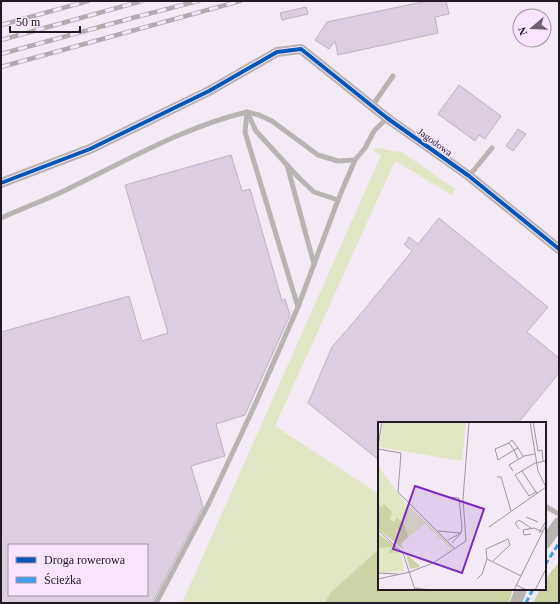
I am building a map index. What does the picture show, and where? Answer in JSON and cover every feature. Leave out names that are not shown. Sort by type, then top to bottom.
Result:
[{"type":"street","name":"Jagodowa","points":[[1,184],[90,149],[209,91],[277,52],[301,49],[387,118],[469,176],[559,249]]},
{"type":"street","points":[[546,542],[559,523]]},
{"type":"street","points":[[516,603],[521,590]]},
{"type":"lane","points":[[372,106],[393,76]]},
{"type":"lane","points":[[1,218],[66,190],[156,146],[208,124],[247,112],[259,115],[272,122],[318,155],[338,160],[355,160]]},
{"type":"lane","points":[[247,112],[256,131],[299,178],[314,192],[338,200]]},
{"type":"lane","points":[[247,112],[245,132],[298,307]]},
{"type":"lane","points":[[156,603],[209,503],[298,307],[338,200],[355,160],[365,148],[374,131],[387,118]]},
{"type":"lane","points":[[469,176],[492,148]]},
{"type":"lane","points":[[286,163],[314,264]]},
{"type":"lane","points":[[546,507],[559,514]]},
{"type":"green space","points":[[378,148],[402,152],[455,189],[452,195],[395,161],[275,426],[378,493],[378,550],[330,593],[325,603],[182,603],[381,155],[372,150]]},
{"type":"green space","points":[[378,550],[378,590],[513,590],[509,603],[325,603],[330,593]]},
{"type":"green space","points":[[559,563],[559,603],[533,603],[540,590],[546,590],[546,582],[551,572]]},
{"type":"building","points":[[427,1],[446,1],[449,14],[435,17],[438,33],[338,55],[335,41],[329,49],[315,40],[327,22]]},
{"type":"building","points":[[306,7],[308,14],[282,20],[280,13]]},
{"type":"building","points":[[459,85],[501,116],[485,139],[479,135],[475,141],[438,114]]},
{"type":"building","points":[[518,129],[526,134],[513,151],[506,146]]},
{"type":"building","points":[[231,155],[242,191],[250,189],[282,301],[285,299],[290,315],[245,415],[216,424],[225,456],[191,466],[203,507],[152,603],[1,603],[1,332],[129,296],[142,341],[168,333],[125,185]]},
{"type":"building","points":[[439,218],[548,307],[527,332],[559,358],[559,373],[519,422],[378,422],[378,459],[308,403],[332,347],[412,251],[404,244],[409,237],[418,244]]},
{"type":"railway","points":[[1,25],[88,1]]},
{"type":"railway","points":[[1,40],[142,1]]},
{"type":"railway","points":[[1,54],[198,1]]},
{"type":"railway","points":[[1,67],[240,1]]},
{"type":"marked path","points":[[546,563],[559,543]]},
{"type":"marked path","points":[[526,603],[532,590]]},
{"type":"cycle path","points":[[1,183],[90,149],[209,91],[277,52],[301,49],[387,118],[469,176],[559,249]]}]
